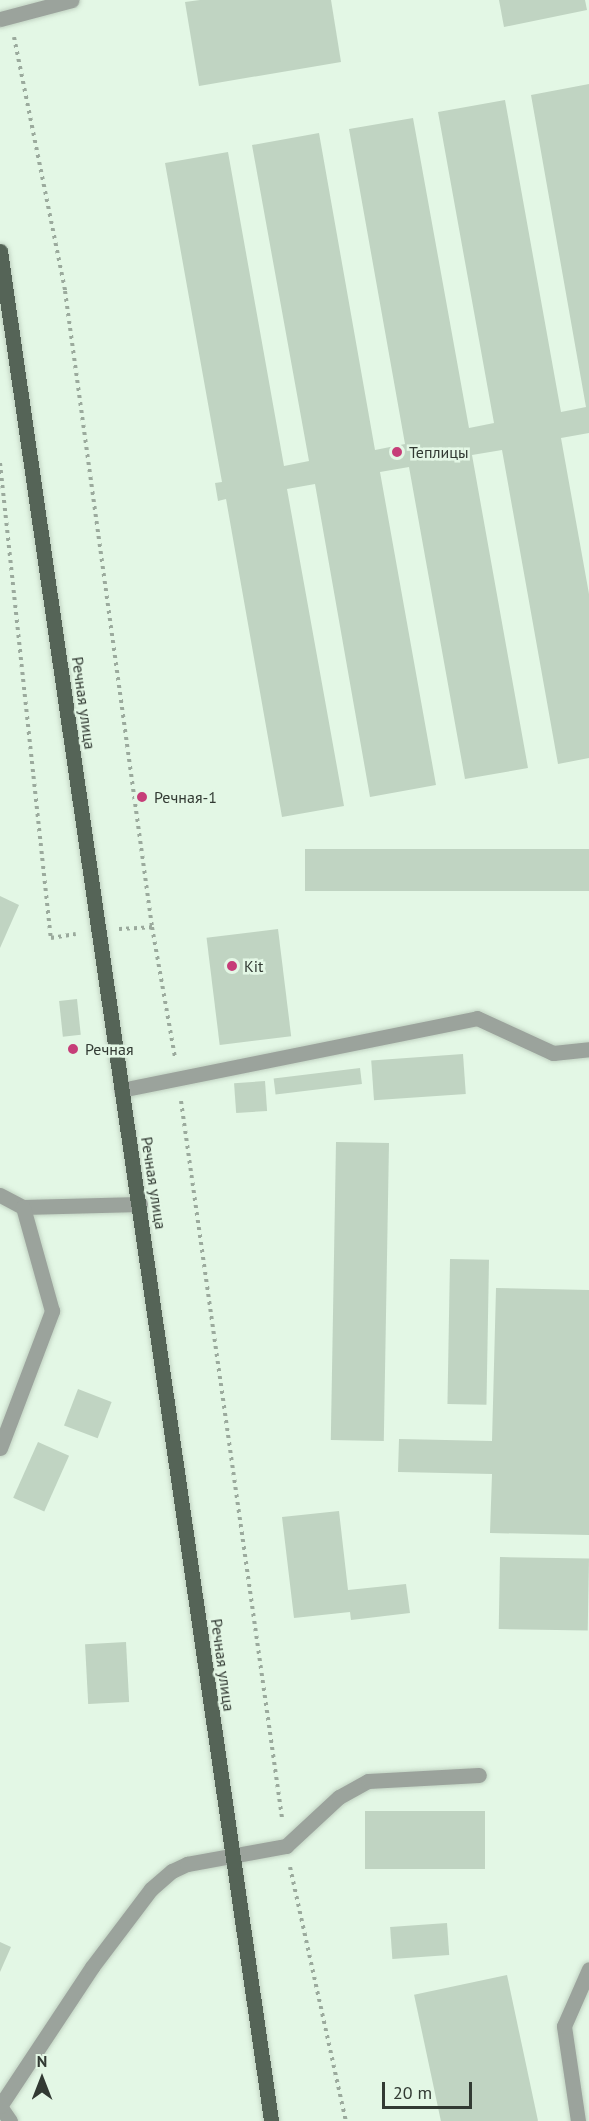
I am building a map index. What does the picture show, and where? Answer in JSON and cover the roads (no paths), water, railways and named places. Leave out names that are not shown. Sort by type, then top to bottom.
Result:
[{"type":"main road","name":"Речная улица","points":[[0,251],[121,1090],[140,1204],[271,2121]]},
{"type":"street","points":[[0,19],[72,0]]},
{"type":"street","points":[[121,1090],[477,1018],[553,1053],[589,1048]]},
{"type":"street","points":[[0,1195],[23,1207],[140,1204]]},
{"type":"street","points":[[0,1448],[52,1311],[23,1207]]},
{"type":"street","points":[[10,2121],[0,2106],[92,1967],[151,1889],[187,1864],[286,1846],[339,1797],[368,1781],[479,1775]]},
{"type":"street","points":[[578,2121],[564,2026],[589,1969]]},
{"type":"place","name":"Теплицы","points":[[397,452]]},
{"type":"place","name":"Речная-1","points":[[142,797]]},
{"type":"place","name":"Kit","points":[[232,966]]},
{"type":"place","name":"Речная","points":[[73,1049]]}]
